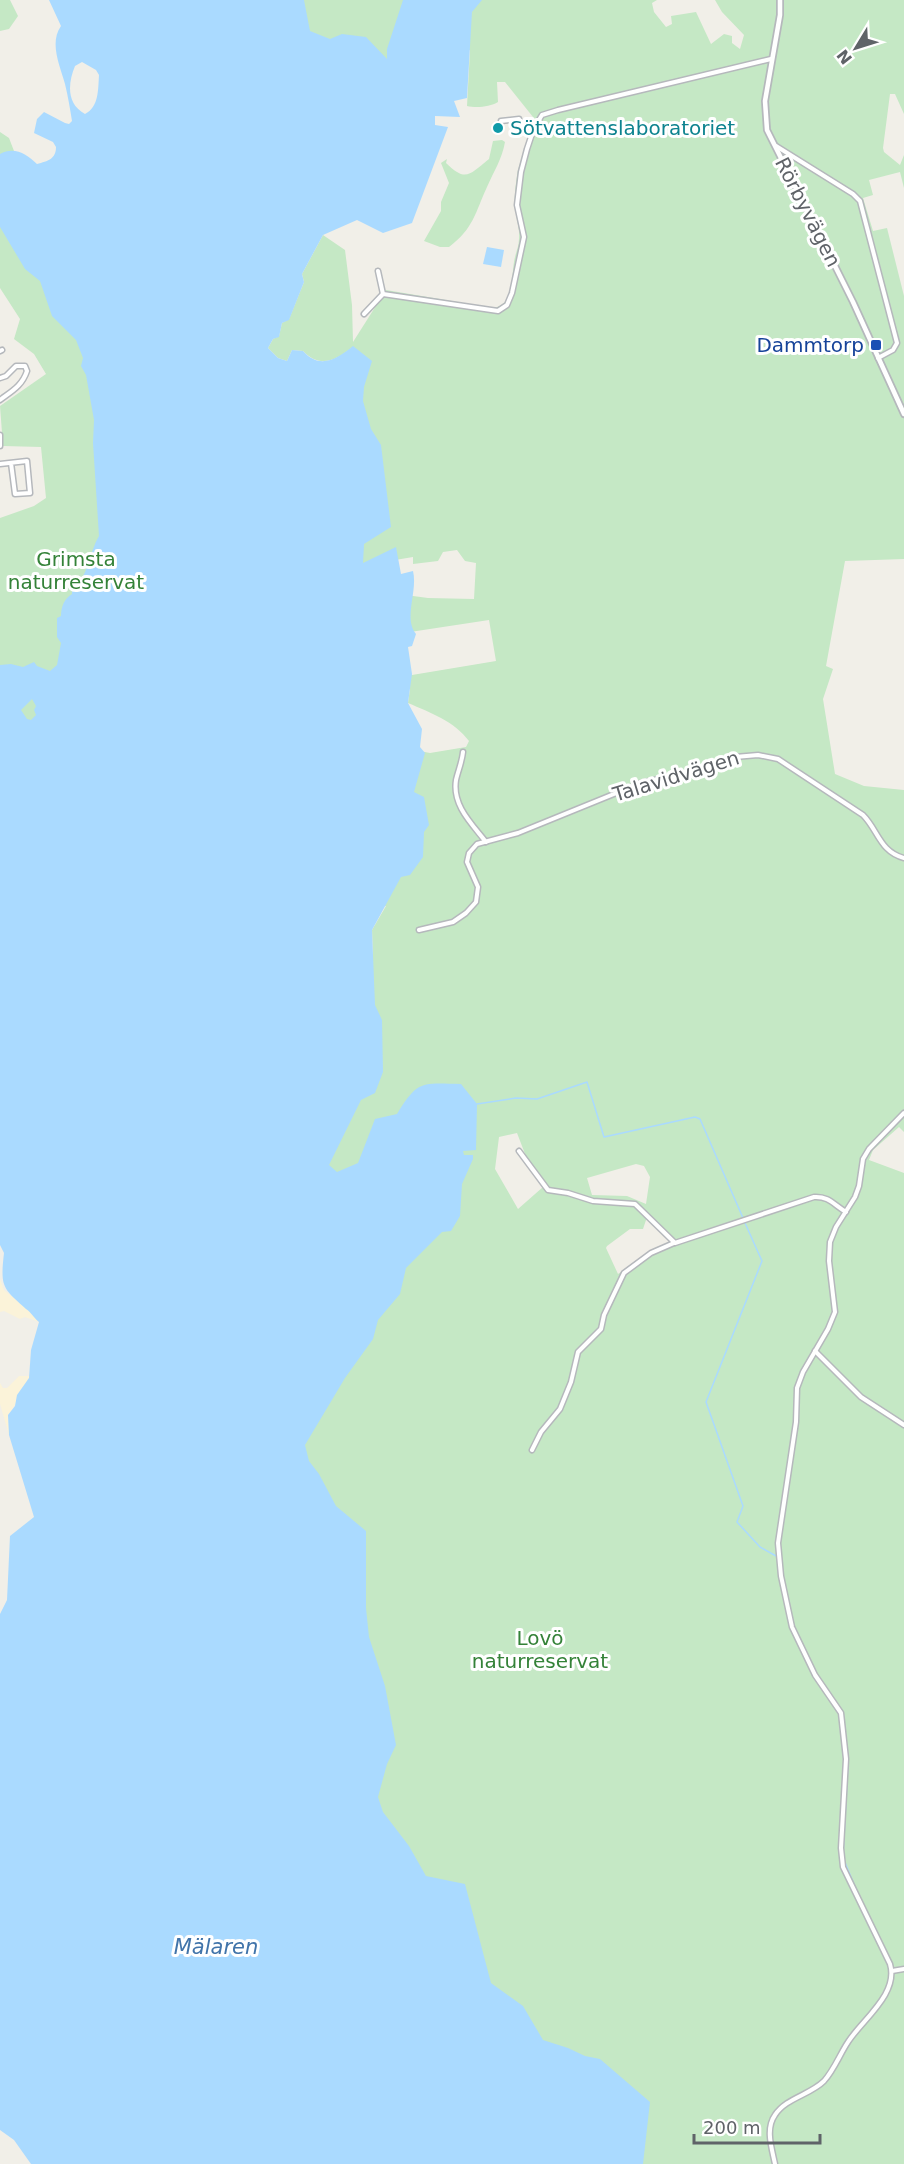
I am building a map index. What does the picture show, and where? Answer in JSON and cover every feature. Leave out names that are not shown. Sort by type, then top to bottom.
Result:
[{"type":"street","name":"Rörbyvägen","points":[[780,0],[780,15],[771,59],[765,116],[767,130],[830,255],[904,414]]},
{"type":"street","points":[[383,294],[498,311],[507,305],[512,293],[524,237],[517,205],[521,172],[535,126],[542,115],[771,59]]},
{"type":"street","points":[[501,122],[519,119],[520,126],[535,126]]},
{"type":"street","points":[[773,145],[854,194],[860,201],[897,343],[893,350],[878,358]]},
{"type":"street","points":[[378,272],[383,294]]},
{"type":"street","points":[[364,314],[383,294]]},
{"type":"street","points":[[0,378],[6,376],[16,366],[25,366],[27,371],[23,382],[0,399]]},
{"type":"street","points":[[0,435],[0,446]]},
{"type":"street","points":[[0,464],[27,461],[30,493],[15,495],[11,463]]},
{"type":"street","points":[[419,930],[453,922],[476,902],[479,891],[469,868],[468,857],[472,848],[486,842],[464,814],[456,797],[457,778],[463,752]]},
{"type":"street","name":"Talavidvägen","points":[[486,842],[518,833],[641,783],[735,757],[758,755],[778,759],[854,808],[872,825],[884,847],[894,855],[904,858]]},
{"type":"street","points":[[775,2164],[770,2129],[775,2114],[824,2081],[848,2041],[885,1995],[892,1971],[843,1867],[841,1848],[846,1759],[841,1713],[815,1675],[792,1627],[778,1543],[796,1422],[797,1388],[835,1312],[829,1261],[830,1242],[836,1227],[855,1197],[863,1159],[869,1149],[904,1113]]},
{"type":"street","points":[[519,1151],[548,1190],[568,1193],[593,1201],[635,1204],[675,1243]]},
{"type":"street","points":[[532,1450],[563,1402],[571,1382],[578,1352],[601,1329],[607,1308],[624,1273],[651,1253],[675,1243],[814,1197],[823,1196],[846,1212]]},
{"type":"street","points":[[815,1351],[861,1397],[904,1425]]},
{"type":"street","points":[[892,1971],[904,1969]]},
{"type":"green space","points":[[0,0],[10,0],[18,16],[9,29],[0,31]]},
{"type":"green space","name":"Lovö naturreservat","points":[[179,0],[657,0],[652,3],[654,12],[666,27],[672,24],[671,16],[696,12],[711,44],[724,34],[732,36],[732,43],[740,49],[744,35],[722,12],[715,0],[904,0],[904,114],[895,94],[890,94],[883,148],[884,152],[900,165],[904,155],[904,188],[900,172],[869,180],[873,195],[863,198],[873,231],[887,228],[904,296],[904,559],[845,561],[826,666],[833,669],[823,699],[835,774],[864,786],[904,790],[904,1132],[899,1127],[873,1150],[869,1160],[904,1173],[904,2164],[470,2164],[472,2108],[173,1896],[174,1440],[191,1083],[202,893],[244,505],[184,348],[218,155]],"holes":[[[470,50],[467,106],[483,107],[498,102],[497,82],[505,82],[533,117],[531,131],[518,170],[515,203],[519,242],[509,296],[500,306],[493,308],[386,290],[353,342],[352,305],[345,250],[323,235],[302,274],[304,282],[289,319],[282,323],[279,336],[273,339],[268,348],[278,358],[287,361],[292,350],[303,351],[315,360],[327,361],[351,348],[350,366],[338,372],[325,374],[313,373],[300,368],[286,375],[273,372],[256,356],[260,343],[289,285],[290,269],[295,258],[316,231],[334,217],[356,209],[375,213],[395,199],[415,125],[418,95],[455,51]],[[457,550],[465,561],[476,563],[474,599],[428,598],[398,594],[395,560],[413,557],[413,564],[438,561],[443,552]],[[489,620],[496,661],[412,675],[401,674],[396,649],[397,634]],[[389,687],[410,689],[408,703],[449,723],[469,741],[466,747],[430,753],[404,748]],[[371,904],[386,906],[372,930],[373,957],[362,958],[363,929]],[[517,1133],[532,1172],[543,1187],[518,1209],[495,1169],[499,1137]],[[636,1164],[644,1166],[650,1177],[646,1204],[627,1196],[592,1195],[587,1178]],[[647,1217],[671,1241],[671,1244],[657,1247],[618,1274],[606,1248],[630,1229],[643,1229]]]},
{"type":"green space","name":"Grimsta naturreservat","points":[[0,132],[9,138],[14,151],[11,151],[159,559],[0,781],[0,518],[34,506],[46,498],[41,447],[3,446],[0,406],[46,374],[34,354],[14,339],[20,319],[0,288]]},
{"type":"green space","points":[[493,141],[505,142],[500,159],[469,227],[449,247],[440,247],[424,241],[441,211],[441,202],[449,183],[441,163],[447,159],[446,163],[458,173],[468,174],[489,159]]},
{"type":"sand","points":[[0,1279],[4,1290],[29,1310],[39,1322],[25,1317],[20,1319],[4,1311],[0,1312]]},
{"type":"sand","points":[[19,1376],[29,1376],[29,1378],[8,1415],[9,1435],[0,1404],[0,1383],[3,1388],[7,1388]]},
{"type":"water","name":"Mälaren","points":[[49,0],[304,0],[310,31],[330,39],[342,34],[366,37],[387,59],[387,49],[403,0],[482,0],[472,12],[467,98],[454,101],[460,117],[435,116],[435,125],[448,127],[412,223],[383,233],[357,220],[323,235],[302,274],[304,282],[289,320],[282,323],[279,337],[273,339],[268,348],[278,358],[287,361],[292,350],[303,351],[309,357],[322,361],[335,358],[353,346],[372,361],[364,387],[363,401],[371,429],[381,445],[391,527],[364,544],[363,563],[396,547],[401,574],[413,571],[414,579],[411,621],[416,634],[412,646],[408,647],[412,674],[408,703],[422,729],[420,747],[425,753],[414,792],[424,797],[429,825],[424,832],[423,857],[410,875],[401,877],[372,930],[375,1005],[382,1020],[383,1072],[375,1093],[361,1100],[329,1165],[337,1172],[358,1163],[375,1119],[397,1114],[410,1095],[422,1086],[437,1083],[461,1084],[477,1104],[476,1150],[463,1151],[464,1155],[473,1155],[473,1159],[462,1184],[460,1216],[451,1231],[442,1232],[406,1268],[400,1294],[378,1320],[373,1339],[345,1378],[305,1445],[309,1461],[319,1474],[336,1506],[366,1531],[366,1608],[369,1637],[385,1686],[396,1745],[387,1764],[378,1797],[383,1812],[409,1846],[426,1876],[465,1884],[491,1983],[523,2006],[543,2040],[585,2056],[600,2059],[650,2102],[643,2164],[31,2164],[14,2140],[0,2130],[0,1614],[7,1600],[10,1536],[34,1517],[9,1435],[8,1415],[15,1406],[17,1395],[29,1378],[31,1350],[39,1322],[5,1286],[3,1281],[4,1253],[0,1245],[0,665],[11,664],[23,667],[34,662],[37,666],[50,671],[57,665],[61,643],[57,637],[57,618],[61,616],[63,604],[86,571],[99,536],[93,443],[94,420],[86,375],[81,366],[83,358],[76,340],[52,316],[40,281],[25,269],[0,227],[0,154],[15,151],[25,154],[37,164],[48,160],[55,154],[56,147],[53,142],[34,133],[37,119],[44,112],[65,123],[69,124],[72,121],[56,47],[61,26]],"holes":[[[82,62],[96,70],[99,75],[95,103],[85,114],[74,105],[70,93],[75,66]],[[32,699],[36,706],[34,710],[36,715],[31,720],[27,719],[21,710]]]},
{"type":"water","points":[[487,247],[504,250],[501,267],[483,264]]},
{"type":"waterway","points":[[477,1104],[516,1098],[537,1099],[587,1082],[604,1137],[695,1117],[700,1119],[743,1218]]},
{"type":"waterway","points":[[745,1223],[762,1261],[706,1402],[743,1506],[737,1522],[760,1547],[776,1556]]},
{"type":"waterway","points":[[843,1855],[848,1763]]},
{"type":"waterway","points":[[844,1860],[856,1889]]},
{"type":"place","name":"Sötvattenslaboratoriet","points":[[498,128]]},
{"type":"place","name":"Dammtorp","points":[[876,345]]}]
